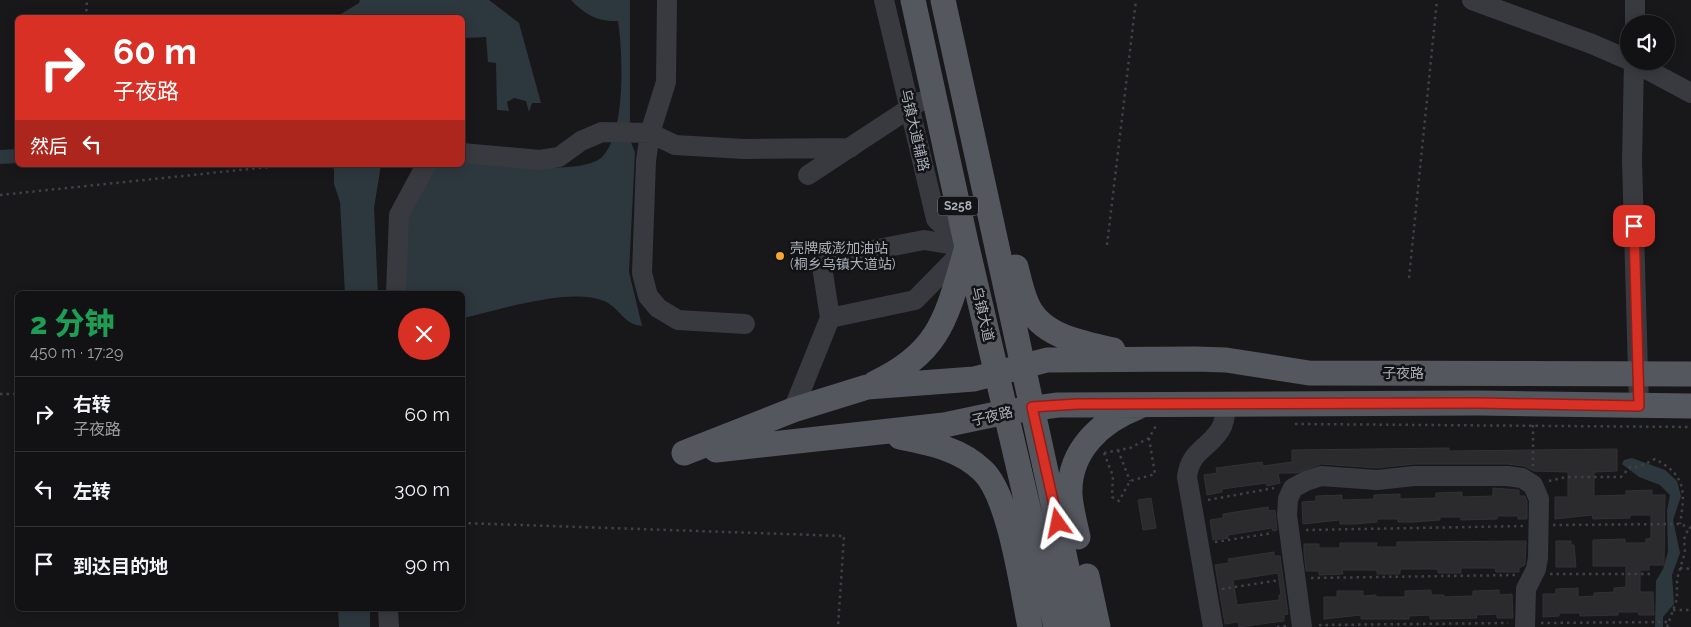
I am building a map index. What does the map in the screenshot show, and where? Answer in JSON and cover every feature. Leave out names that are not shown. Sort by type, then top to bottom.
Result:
[{"type":"main road","points":[[915,11],[945,8]]},
{"type":"main road","name":"乌镇大道","points":[[945,8],[1080,627]]},
{"type":"main road","name":"乌镇大道","points":[[915,11],[967,248],[1056,627]]},
{"type":"main road","points":[[961,78],[974,96],[981,117],[1012,255],[1028,306],[1037,319],[1064,337],[1080,343],[1157,359]]},
{"type":"main road","points":[[867,387],[913,362],[928,347],[942,326],[950,309],[967,248]]},
{"type":"main road","name":"子夜路","points":[[1691,374],[1308,373],[1226,360],[1047,360],[996,374],[954,381],[867,387],[793,410],[684,453],[944,425],[1032,407],[1058,404],[1479,403],[1691,406]]},
{"type":"main road","points":[[1098,627],[1070,494],[1074,467],[1089,438],[1113,418],[1146,404]]},
{"type":"main road","points":[[878,433],[953,450],[978,467],[991,480],[999,495],[1008,528],[1030,627]]},
{"type":"street","points":[[667,0],[666,82],[650,133],[646,161],[642,273],[648,296],[658,308],[678,320],[745,324]]},
{"type":"street","name":"乌镇大道辅路","points":[[884,0],[936,219],[967,248]]},
{"type":"street","points":[[1472,0],[1620,56]]},
{"type":"street","points":[[1634,15],[1635,0]]},
{"type":"street","points":[[1632,70],[1632,161],[1639,406]]},
{"type":"street","points":[[1649,70],[1691,93]]},
{"type":"street","points":[[808,175],[934,93]]},
{"type":"street","points":[[465,153],[540,160],[559,157],[581,141],[602,132],[650,133],[675,145],[744,148],[850,148]]},
{"type":"street","points":[[396,291],[399,215],[425,167]]},
{"type":"street","points":[[793,410],[830,318],[821,260],[924,240],[967,248]]},
{"type":"street","points":[[830,318],[915,300],[967,248]]},
{"type":"street","points":[[1212,627],[1187,478],[1188,465],[1192,458],[1221,429],[1226,404]]},
{"type":"street","points":[[1302,626],[1288,499],[1293,488],[1306,480],[1321,476],[1377,480],[1414,476],[1507,476],[1522,478],[1534,485],[1539,500],[1538,558],[1526,588],[1525,625]]},
{"type":"street","points":[[388,611],[389,627]]},
{"type":"path","points":[[86,15],[87,0]]},
{"type":"path","points":[[1107,245],[1136,0]]},
{"type":"path","points":[[1408,278],[1437,0]]},
{"type":"path","points":[[0,195],[269,167]]},
{"type":"path","points":[[0,394],[15,394]]},
{"type":"path","points":[[1104,453],[1113,476],[1112,496],[1119,501],[1130,481],[1155,474],[1150,438],[1157,424],[1166,424]]},
{"type":"path","points":[[1290,424],[1691,427]]},
{"type":"path","points":[[1533,426],[1534,485],[1566,477],[1621,477],[1630,467],[1638,467],[1655,459],[1678,476],[1683,487],[1680,524]]},
{"type":"path","points":[[1080,453],[1104,453],[1130,448],[1150,438]]},
{"type":"path","points":[[1118,450],[1130,481]]},
{"type":"path","points":[[1191,503],[1278,488],[1293,488]]},
{"type":"path","points":[[465,523],[844,536],[838,627]]},
{"type":"path","points":[[1198,544],[1290,530],[1680,524],[1690,528],[1684,539],[1684,552],[1677,579],[1677,599],[1667,627]]},
{"type":"path","points":[[1680,568],[1691,569]]},
{"type":"path","points":[[1207,592],[1296,577],[1652,574]]},
{"type":"path","points":[[1673,610],[1691,610]]},
{"type":"path","points":[[1278,627],[1668,622]]},
{"type":"shaded area","points":[[360,0],[489,0],[519,23],[541,103],[532,103],[529,112],[526,101],[514,98],[507,102],[509,111],[497,110],[496,63],[488,62],[486,37],[465,38],[465,15],[339,15],[359,3]]},
{"type":"shaded area","points":[[571,0],[630,0],[630,140],[635,152],[629,272],[642,326],[631,323],[614,307],[604,301],[590,297],[554,298],[534,301],[465,317],[465,291],[405,291],[406,233],[410,208],[433,167],[465,167],[465,157],[493,163],[534,167],[556,168],[575,166],[591,163],[602,157],[610,146],[619,112],[621,92],[621,52],[618,21],[604,20],[592,16]]},
{"type":"shaded area","points":[[330,167],[381,167],[374,208],[378,291],[345,291],[340,202],[334,184],[334,169]]},
{"type":"shaded area","points":[[1632,458],[1665,470],[1677,481],[1681,496],[1673,520],[1680,553],[1672,575],[1674,604],[1663,617],[1663,627],[1655,627],[1656,581],[1663,569],[1668,552],[1667,511],[1670,495],[1660,485],[1639,477],[1622,464],[1624,460]]},
{"type":"shaded area","points":[[338,611],[370,611],[370,627],[339,627]]},
{"type":"building","points":[[1449,448],[1449,451],[1617,449],[1617,471],[1594,472],[1594,496],[1626,495],[1626,491],[1652,490],[1652,495],[1665,495],[1664,565],[1649,565],[1649,570],[1640,570],[1640,592],[1653,592],[1654,615],[1639,615],[1638,612],[1618,612],[1618,615],[1580,616],[1580,613],[1559,613],[1559,616],[1543,617],[1543,594],[1556,594],[1556,589],[1578,588],[1578,597],[1594,596],[1594,593],[1614,592],[1614,588],[1626,587],[1626,566],[1593,566],[1593,540],[1625,539],[1625,543],[1646,543],[1646,539],[1651,538],[1651,515],[1630,515],[1630,518],[1593,519],[1592,515],[1555,519],[1555,497],[1568,497],[1568,472],[1534,471],[1524,466],[1507,464],[1414,464],[1377,468],[1321,464],[1297,473],[1278,473],[1280,483],[1267,486],[1266,483],[1222,489],[1222,492],[1207,495],[1204,475],[1217,473],[1216,468],[1262,462],[1263,466],[1292,462],[1292,450]]},
{"type":"building","points":[[1493,488],[1519,490],[1519,496],[1525,496],[1527,501],[1527,519],[1518,519],[1518,516],[1497,516],[1497,519],[1461,520],[1461,517],[1440,517],[1440,520],[1413,522],[1398,522],[1398,519],[1377,519],[1377,522],[1356,524],[1340,524],[1340,520],[1303,524],[1302,502],[1316,501],[1316,496],[1342,495],[1342,500],[1374,499],[1374,495],[1400,494],[1400,499],[1436,498],[1436,493],[1462,492],[1462,497],[1493,496]]},
{"type":"building","points":[[1151,498],[1156,528],[1143,530],[1138,500]]},
{"type":"building","points":[[1268,507],[1269,511],[1275,510],[1277,530],[1273,531],[1272,528],[1228,535],[1228,538],[1213,540],[1210,520],[1223,518],[1223,514]]},
{"type":"building","points":[[1526,541],[1525,565],[1519,568],[1519,572],[1496,572],[1495,568],[1461,568],[1461,573],[1438,573],[1438,569],[1400,569],[1400,574],[1377,574],[1377,570],[1342,570],[1343,574],[1319,575],[1319,571],[1306,571],[1304,552],[1304,544],[1319,544],[1319,548],[1340,548],[1340,543],[1377,543],[1376,547],[1397,547],[1397,542]]},
{"type":"building","points":[[1556,541],[1571,541],[1571,545],[1574,545],[1576,567],[1556,567]]},
{"type":"building","points":[[1274,552],[1274,556],[1280,556],[1288,614],[1284,615],[1284,621],[1239,627],[1238,622],[1225,624],[1215,565],[1229,563],[1228,559]],"holes":[[[1278,573],[1281,595],[1279,595],[1279,600],[1237,605],[1233,580]]]},
{"type":"building","points":[[1431,590],[1431,595],[1444,595],[1444,597],[1473,596],[1473,591],[1499,590],[1499,595],[1512,594],[1513,618],[1497,618],[1497,614],[1476,615],[1477,618],[1430,619],[1430,615],[1409,616],[1409,619],[1361,619],[1361,615],[1324,619],[1324,597],[1337,597],[1337,591],[1363,591],[1363,596],[1405,597],[1405,591]]},
{"type":"waterway","points":[[0,157],[15,156]]},
{"type":"place","name":"壳牌威澎加油站 (桐乡乌镇大道站)","points":[[780,256]]},
{"type":"route","points":[[1058,523],[1032,407],[1058,404],[1412,403],[1639,406],[1634,226]]}]
